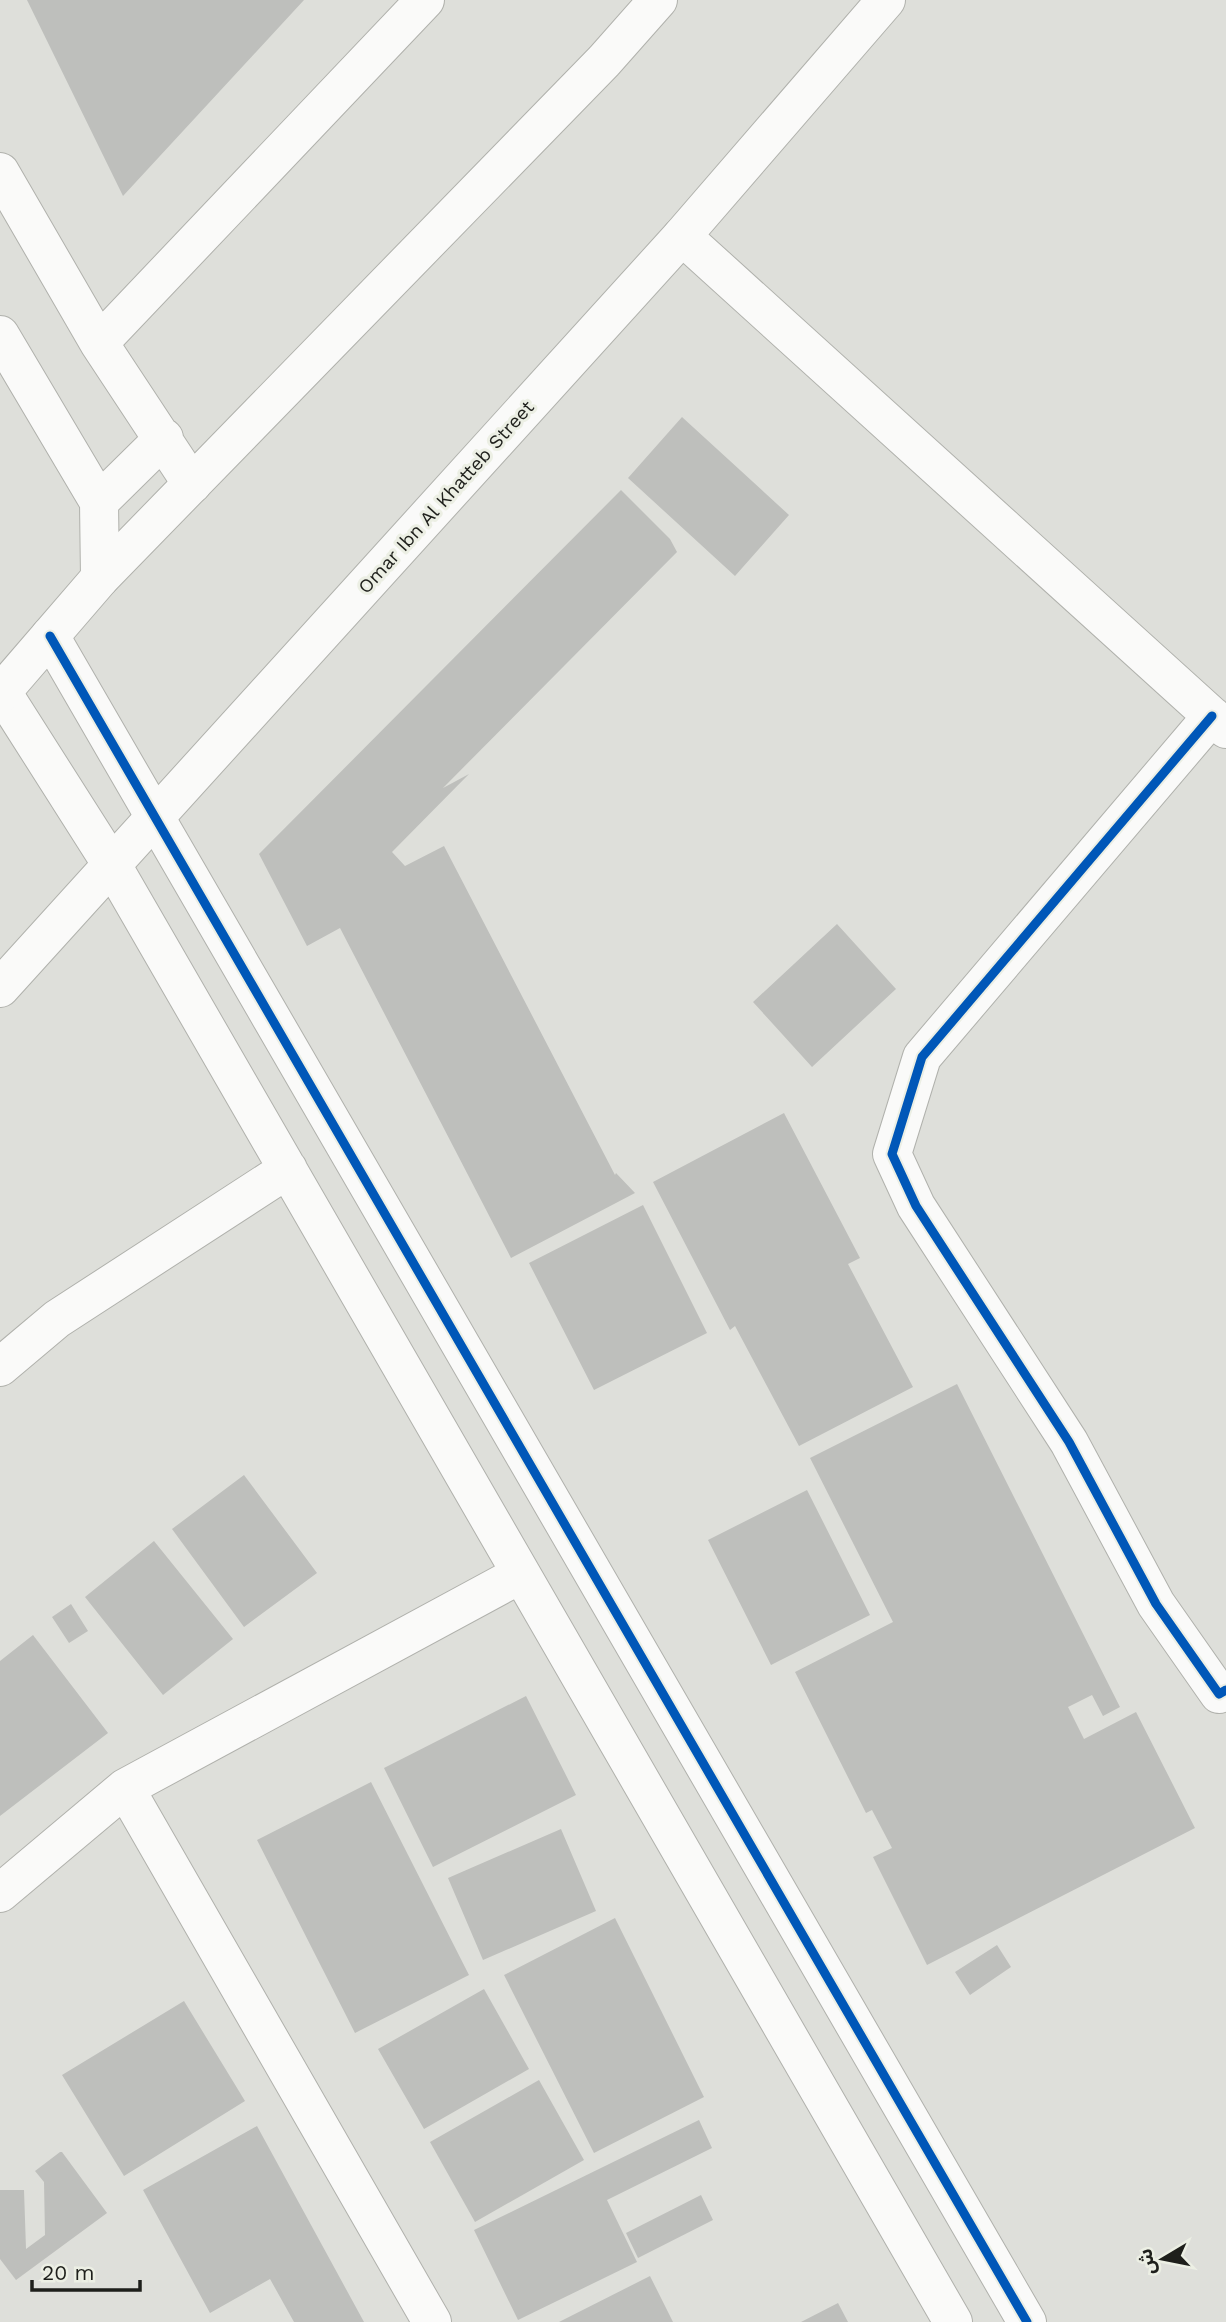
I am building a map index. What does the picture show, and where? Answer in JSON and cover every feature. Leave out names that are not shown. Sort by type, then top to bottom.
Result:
[{"type":"street","points":[[99,343],[425,0]]},
{"type":"street","points":[[658,0],[604,61],[100,578],[1,693],[113,864],[953,2322]]},
{"type":"street","name":"Omar Ibn Al Khatteb Street","points":[[0,988],[682,236],[887,0]]},
{"type":"street","points":[[0,172],[99,343],[192,484]]},
{"type":"street","points":[[682,236],[1219,722],[922,1057],[892,1154],[916,1206],[1069,1442],[1156,1604],[1219,1693],[1226,1690]]},
{"type":"street","points":[[0,335],[99,502],[100,578]]},
{"type":"street","points":[[99,502],[164,438]]},
{"type":"street","points":[[50,636],[1027,2322]]},
{"type":"street","points":[[0,1367],[57,1319],[288,1168]]},
{"type":"street","points":[[0,1893],[125,1788],[521,1574]]},
{"type":"street","points":[[125,1788],[432,2322]]},
{"type":"building","points":[[27,0],[304,0],[123,196]]},
{"type":"building","points":[[682,417],[789,515],[735,576],[628,478]]},
{"type":"building","points":[[621,490],[670,539],[677,552],[443,788],[469,774],[392,852],[405,866],[444,846],[615,1175],[616,1173],[635,1193],[511,1258],[340,928],[307,946],[259,854]]},
{"type":"building","points":[[837,924],[896,989],[812,1067],[753,1002]]},
{"type":"building","points":[[784,1113],[860,1258],[848,1264],[913,1387],[799,1446],[735,1326],[730,1330],[653,1182]]},
{"type":"building","points":[[643,1205],[707,1333],[594,1390],[529,1263]]},
{"type":"building","points":[[957,1384],[1120,1707],[1103,1716],[1092,1695],[1068,1707],[1084,1739],[1136,1712],[1195,1828],[927,1965],[873,1857],[892,1848],[872,1810],[866,1813],[795,1672],[893,1622],[810,1458]]},
{"type":"building","points":[[244,1475],[317,1573],[244,1627],[172,1529]]},
{"type":"building","points":[[807,1490],[870,1615],[771,1665],[708,1540]]},
{"type":"building","points":[[154,1541],[233,1639],[163,1695],[85,1597]]},
{"type":"building","points":[[71,1604],[88,1631],[69,1643],[52,1617]]},
{"type":"building","points":[[33,1635],[108,1733],[0,1816],[0,1661]]},
{"type":"building","points":[[526,1696],[576,1795],[433,1867],[384,1768]]},
{"type":"building","points":[[371,1782],[469,1975],[355,2033],[257,1840]]},
{"type":"building","points":[[561,1829],[596,1911],[483,1960],[448,1878]]},
{"type":"building","points":[[615,1918],[704,2097],[594,2153],[504,1975]]},
{"type":"building","points":[[997,1945],[1011,1967],[970,1995],[955,1972]]},
{"type":"building","points":[[484,1989],[529,2069],[424,2129],[378,2049]]},
{"type":"building","points":[[184,2001],[245,2101],[124,2176],[62,2075]]},
{"type":"building","points":[[539,2080],[584,2160],[475,2222],[430,2142]]},
{"type":"building","points":[[699,2120],[712,2148],[607,2200],[637,2262],[518,2320],[474,2230]]},
{"type":"building","points":[[257,2126],[364,2322],[294,2322],[270,2279],[210,2313],[143,2190]]},
{"type":"building","points":[[60,2152],[107,2213],[16,2280],[0,2259],[0,2190],[24,2190],[26,2249],[45,2235],[44,2182],[35,2171]]},
{"type":"building","points":[[701,2195],[713,2220],[638,2258],[626,2233]]},
{"type":"building","points":[[650,2276],[673,2322],[559,2322]]},
{"type":"building","points":[[838,2303],[848,2322],[801,2322]]},
{"type":"cycle path","points":[[50,636],[1027,2322]]},
{"type":"cycle path","points":[[1212,716],[922,1057],[892,1154],[916,1206],[1069,1442],[1156,1604],[1219,1694],[1226,1690]]}]
